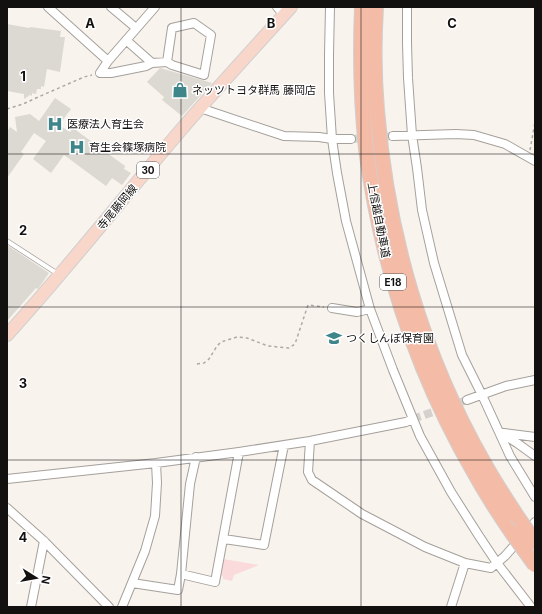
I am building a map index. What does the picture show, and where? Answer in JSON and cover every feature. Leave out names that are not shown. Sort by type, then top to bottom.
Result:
[{"type":"highway","name":"上信越自動車道","points":[[362,7],[361,69],[366,148],[379,223],[396,293],[410,336],[440,407],[493,505],[535,565]]},
{"type":"highway","name":"上信越自動車道","points":[[376,7],[375,68],[380,145],[392,220],[403,266],[423,332],[453,402],[484,462],[517,516],[535,542]]},
{"type":"main road","name":"寺尾藤岡線","points":[[7,335],[60,275],[284,10]]},
{"type":"street","points":[[48,7],[108,61]]},
{"type":"street","points":[[111,7],[136,28]]},
{"type":"street","points":[[100,73],[108,61],[156,7]]},
{"type":"street","points":[[330,7],[329,93],[332,139],[346,221],[370,309],[420,436],[451,492],[497,563],[531,607]]},
{"type":"street","points":[[407,7],[408,78],[412,135],[422,210],[434,263],[462,355],[510,456],[535,497]]},
{"type":"street","points":[[100,73],[111,73],[146,66],[152,63],[167,62],[204,75],[211,35],[194,23],[172,28],[167,62]]},
{"type":"street","points":[[126,40],[152,63]]},
{"type":"street","points":[[200,108],[284,136],[351,139]]},
{"type":"street","points":[[393,136],[456,134],[474,135],[505,144],[532,159]]},
{"type":"street","points":[[332,308],[357,312],[370,309]]},
{"type":"street","points":[[467,400],[506,386],[535,380]]},
{"type":"street","points":[[7,479],[156,463],[239,452],[310,441],[406,422],[413,419]]},
{"type":"street","points":[[499,432],[535,437]]},
{"type":"street","points":[[499,432],[535,456]]},
{"type":"street","points":[[310,441],[308,472],[312,480],[362,514],[425,547],[465,563],[491,568],[505,556],[535,522]]},
{"type":"street","points":[[224,539],[264,545],[284,445]]},
{"type":"street","points":[[181,574],[215,582],[239,452]]},
{"type":"street","points":[[132,583],[178,590],[190,484],[196,457]]},
{"type":"street","points":[[122,607],[145,551],[155,516],[157,483],[156,463]]},
{"type":"street","points":[[7,508],[44,541],[109,607]]},
{"type":"street","points":[[31,607],[44,541]]},
{"type":"street","points":[[451,607],[465,563]]},
{"type":"lane","points":[[7,241],[60,275]]},
{"type":"path","points":[[7,109],[23,104],[84,77],[100,73]]},
{"type":"path","points":[[532,159],[535,122]]},
{"type":"path","points":[[196,364],[204,363],[209,359],[221,342],[237,337],[247,338],[268,346],[289,348],[295,344],[308,305],[332,308]]},
{"type":"shaded area","points":[[223,559],[259,565],[234,575],[232,581],[223,579],[223,576],[220,575]]},
{"type":"building","points":[[7,24],[61,31],[60,37],[65,37],[60,72],[47,69],[44,87],[41,86],[41,89],[37,89],[36,94],[32,93],[32,96],[30,95],[24,99],[24,94],[7,91]]},
{"type":"building","name":"ネッツトヨタ群馬 藤岡店","points":[[160,68],[212,83],[182,116],[162,100],[164,97],[147,82]]},
{"type":"building","points":[[55,98],[71,109],[59,125],[70,132],[73,128],[125,166],[124,169],[131,173],[122,185],[112,178],[106,186],[64,155],[51,173],[33,159],[46,141],[34,133],[21,152],[24,154],[7,178],[7,132],[10,127],[17,132],[15,117],[30,114],[39,121]]},
{"type":"building","points":[[7,245],[49,273],[38,289],[36,288],[7,321]]},
{"type":"tunnel","points":[[351,139],[393,136]]},
{"type":"tunnel","points":[[413,419],[467,400]]},
{"type":"place","name":"ネッツトヨタ群馬 藤岡店","points":[[180,90]]},
{"type":"place","name":"医療法人育生会","points":[[55,124]]},
{"type":"place","name":"育生会篠塚病院","points":[[77,147]]},
{"type":"place","name":"つくしんぼ保育園","points":[[334,338]]}]
